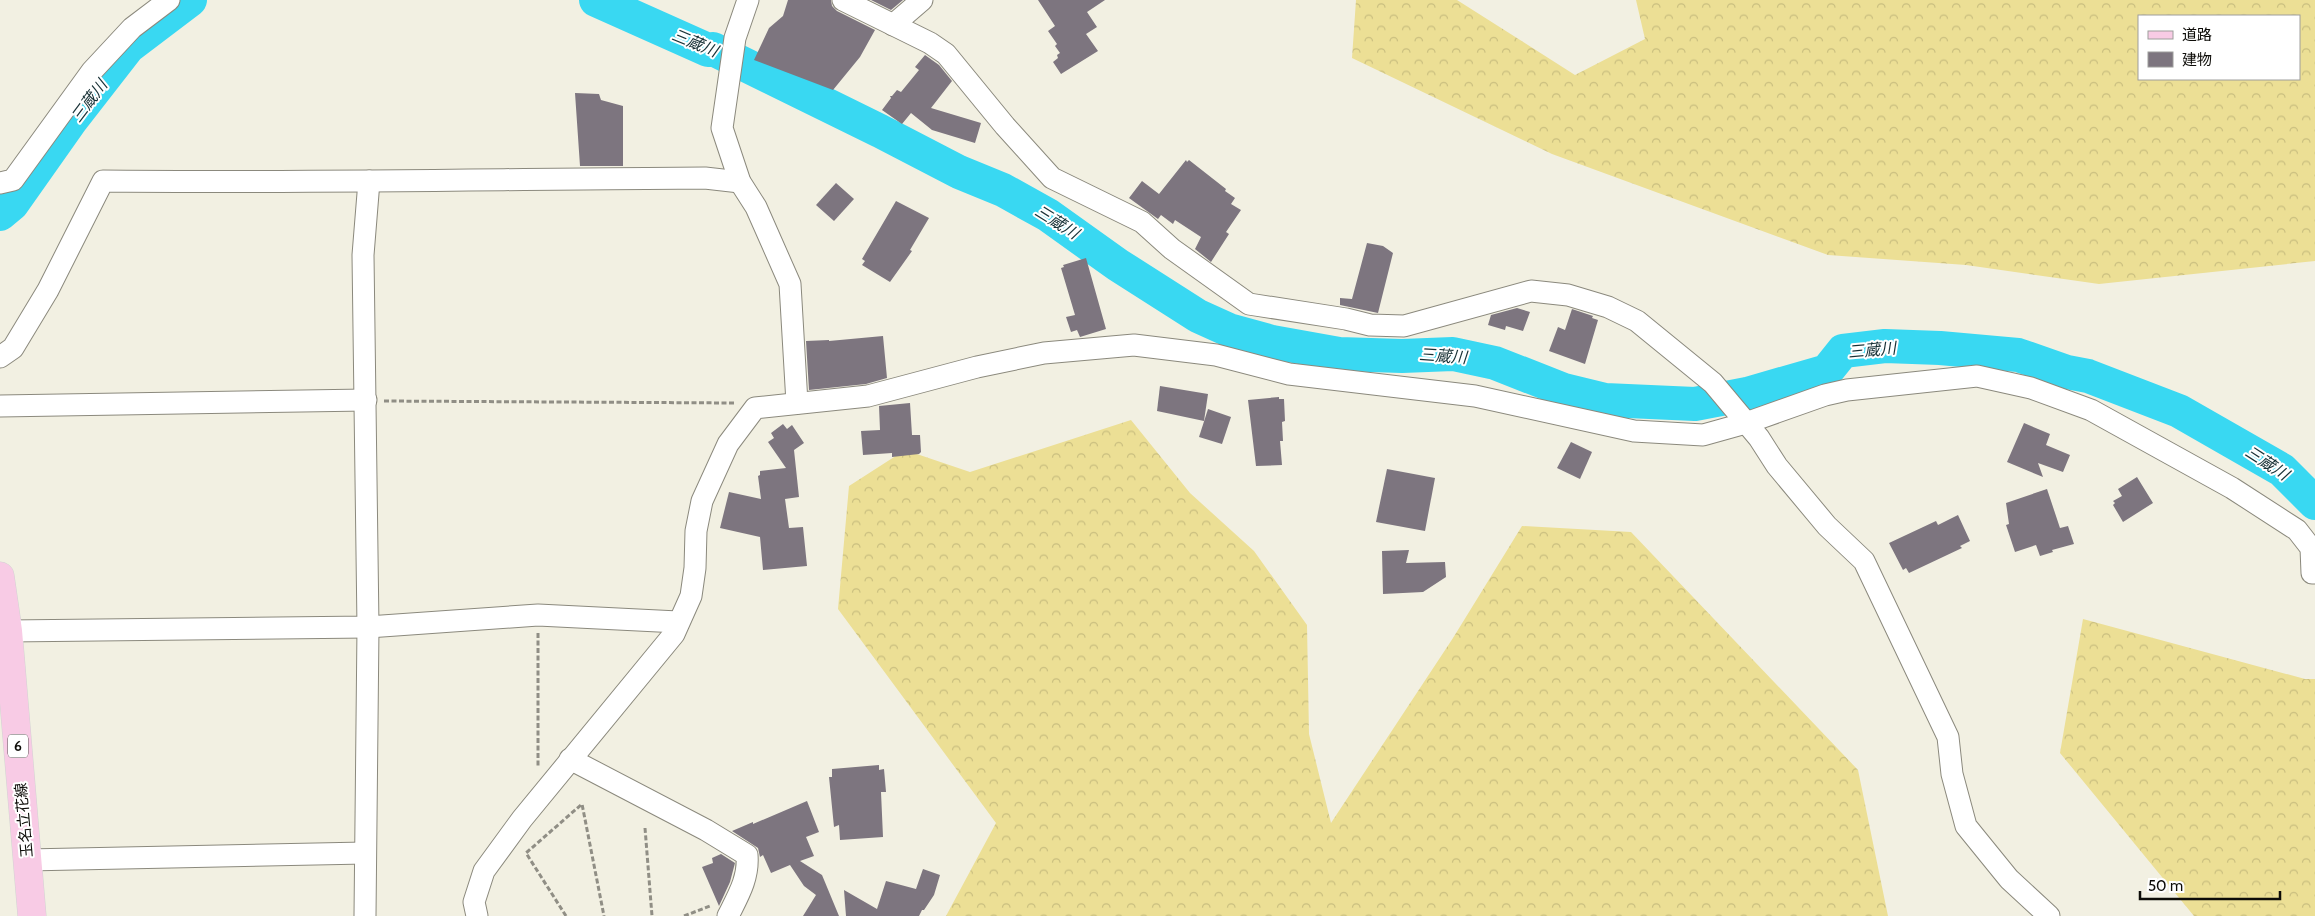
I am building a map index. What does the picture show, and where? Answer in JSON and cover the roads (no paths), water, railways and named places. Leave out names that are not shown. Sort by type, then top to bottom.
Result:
[{"type":"main road","name":"玉名立花線","points":[[0,576],[8,632],[32,916]]},
{"type":"street","points":[[0,183],[12,180],[92,71],[132,28],[169,0]]},
{"type":"street","points":[[748,0],[735,38],[722,128],[740,182],[756,207],[790,284],[797,403]]},
{"type":"street","points":[[843,0],[930,43],[946,54],[1005,126],[1052,178],[1142,222],[1172,249],[1249,304],[1346,319],[1370,326],[1404,326],[1531,291],[1568,295],[1608,306],[1637,321],[1713,383],[1759,438],[1777,466],[1827,526],[1864,561],[1948,737],[1952,774],[1966,826],[2009,879],[2049,916]]},
{"type":"street","points":[[893,25],[922,0]]},
{"type":"street","points":[[0,356],[13,348],[48,290],[103,181],[281,182],[705,178],[740,182]]},
{"type":"street","points":[[365,916],[368,627],[363,255],[369,181]]},
{"type":"street","points":[[477,916],[474,902],[484,871],[538,798],[674,634],[691,596],[695,568],[696,530],[702,501],[728,444],[755,408],[868,396],[977,367],[1044,354],[1134,346],[1216,356],[1289,374],[1475,396],[1634,431],[1703,435],[1746,423],[1825,395],[1847,390],[1977,376],[2031,388],[2091,410],[2232,488],[2297,530],[2311,548],[2312,573],[2315,574]]},
{"type":"street","points":[[0,406],[366,400]]},
{"type":"street","points":[[8,632],[368,627],[538,615],[678,622]]},
{"type":"street","points":[[570,759],[706,830],[746,855],[748,870],[740,894],[719,911]]},
{"type":"street","points":[[27,860],[365,853]]},
{"type":"waterway","name":"三蔵川","points":[[0,214],[12,204],[72,119],[128,47],[190,0]]},
{"type":"waterway","name":"三蔵川","points":[[596,0],[708,50],[713,49],[959,172],[1003,190],[1048,215],[1118,265],[1198,316],[1229,330],[1272,342],[1339,354],[1402,356],[1453,354],[1495,363],[1564,390],[1605,400],[1695,404],[1747,394],[1827,371],[1843,351],[1885,346],[1940,348],[2018,355],[2067,372],[2088,376],[2179,411],[2282,470],[2315,503]]}]
